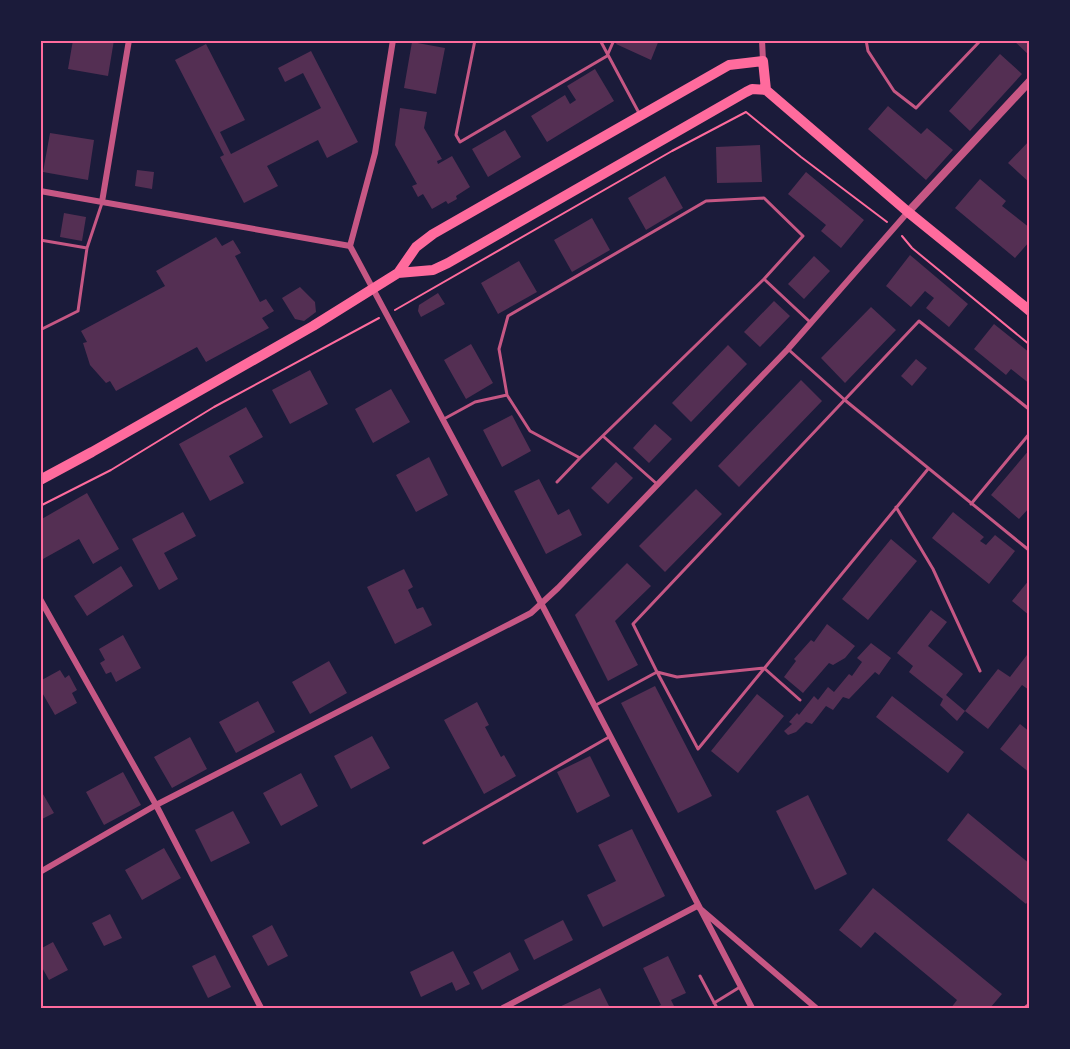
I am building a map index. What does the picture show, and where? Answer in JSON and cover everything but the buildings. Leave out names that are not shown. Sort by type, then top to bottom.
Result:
[{"type":"main road","points":[[40,480],[303,332],[398,273],[416,247],[433,234],[729,65],[763,61],[766,90]]},
{"type":"main road","points":[[398,273],[433,270],[752,89],[766,90],[908,213],[1029,311]]},
{"type":"street","points":[[102,202],[129,40]]},
{"type":"street","points":[[393,40],[375,153],[350,246],[542,604],[752,1008]]},
{"type":"street","points":[[762,40],[763,61]]},
{"type":"street","points":[[40,872],[156,805],[531,613],[788,348],[1029,81]]},
{"type":"street","points":[[40,191],[350,246]]},
{"type":"street","points":[[40,599],[156,805],[261,1008]]},
{"type":"street","points":[[503,1008],[697,906]]},
{"type":"street","points":[[697,906],[816,1008]]},
{"type":"lane","points":[[475,40],[456,135],[460,142],[608,56],[614,40]]},
{"type":"lane","points":[[600,40],[640,114]]},
{"type":"lane","points":[[866,40],[868,51],[894,91],[916,108],[981,40]]},
{"type":"lane","points":[[558,482],[764,279],[803,236],[764,198],[706,201],[508,316],[500,349],[507,395],[530,431],[580,458]]},
{"type":"lane","points":[[40,330],[78,311],[87,248],[102,202]]},
{"type":"lane","points":[[40,240],[87,248]]},
{"type":"lane","points":[[764,279],[810,322]]},
{"type":"lane","points":[[928,469],[698,749],[633,624],[846,401],[919,321],[1029,410]]},
{"type":"lane","points":[[788,348],[846,401],[1029,551]]},
{"type":"lane","points":[[442,420],[475,402],[507,395]]},
{"type":"lane","points":[[971,504],[1029,433]]},
{"type":"lane","points":[[604,437],[657,484]]},
{"type":"lane","points":[[896,507],[933,569],[980,671]]},
{"type":"lane","points":[[594,706],[657,672],[677,677],[764,668],[800,700]]},
{"type":"lane","points":[[424,843],[610,736]]},
{"type":"lane","points":[[700,976],[717,1008]]},
{"type":"lane","points":[[714,1003],[740,987]]}]
